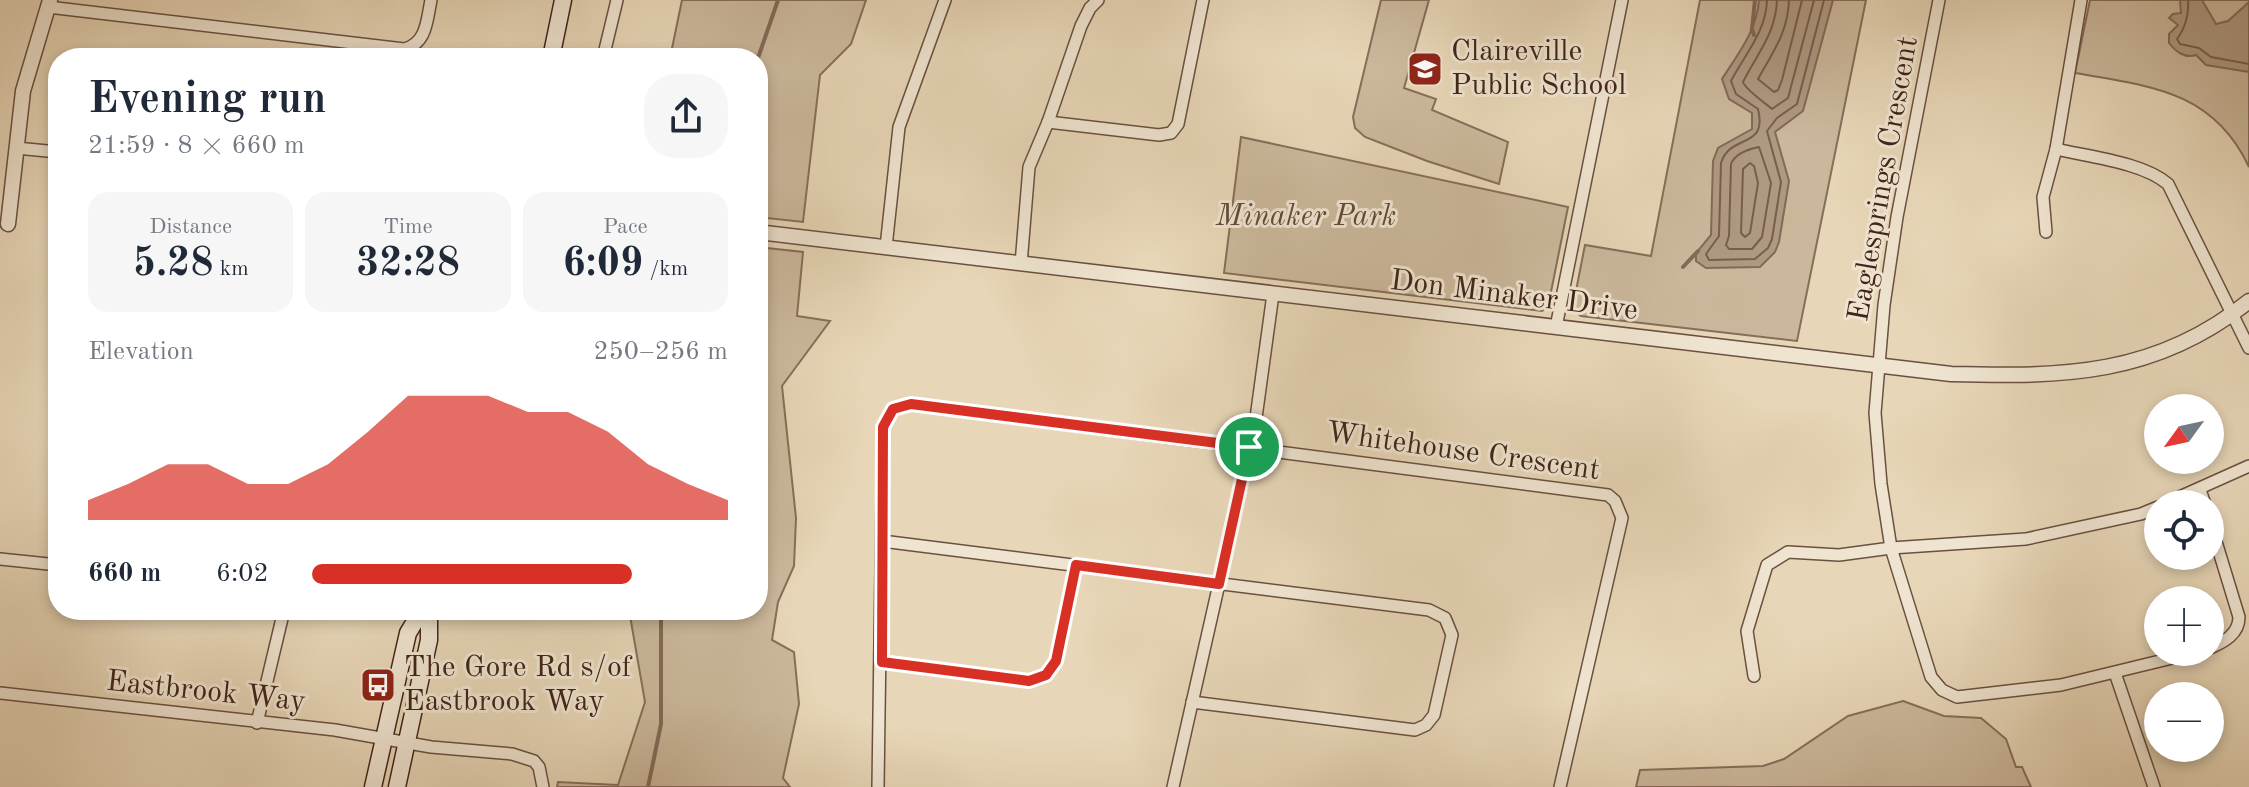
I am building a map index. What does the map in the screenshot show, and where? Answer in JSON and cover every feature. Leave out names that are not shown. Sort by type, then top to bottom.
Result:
[{"type":"main road","points":[[553,48],[563,0]]},
{"type":"main road","points":[[373,787],[408,633],[416,620]]},
{"type":"main road","points":[[397,787],[429,640],[429,620]]},
{"type":"street","points":[[406,48],[419,43],[423,36],[431,0]]},
{"type":"street","points":[[605,48],[617,0]]},
{"type":"street","points":[[886,247],[899,127],[945,0]]},
{"type":"street","points":[[1021,264],[1029,167],[1081,26],[1098,0]]},
{"type":"street","points":[[1048,122],[1159,135],[1171,133],[1178,124],[1203,0]]},
{"type":"street","points":[[1556,327],[1622,0]]},
{"type":"street","name":"Eaglesprings Crescent","points":[[1939,0],[1897,217],[1879,365],[1875,413],[1891,548],[1931,677],[1942,690],[1957,697],[2061,685],[2144,666]]},
{"type":"street","points":[[2046,232],[2043,197],[2056,149],[2081,0]]},
{"type":"street","points":[[8,224],[23,91],[49,4],[396,48]]},
{"type":"street","points":[[16,148],[48,151]]},
{"type":"street","points":[[2056,149],[2140,169],[2168,184],[2249,348]]},
{"type":"street","name":"Don Minaker Drive","points":[[768,233],[1951,374],[2033,376],[2108,369],[2163,353],[2232,315],[2249,301]]},
{"type":"street","points":[[1173,787],[1249,447],[1262,381],[1273,294]]},
{"type":"street","points":[[878,787],[883,427],[887,416],[901,405],[911,404],[1249,447]]},
{"type":"street","name":"Whitehouse Crescent","points":[[1249,447],[1601,493],[1615,501],[1622,518],[1560,787]]},
{"type":"street","points":[[2200,490],[2249,466]]},
{"type":"street","points":[[1754,676],[1747,631],[1767,565],[1788,552],[1839,555],[1891,548],[2026,539],[2144,512]]},
{"type":"street","points":[[882,541],[1429,610],[1445,618],[1452,635],[1434,715],[1426,725],[1415,730],[1192,702]]},
{"type":"street","points":[[0,559],[48,564]]},
{"type":"street","points":[[882,662],[1029,681],[1046,675],[1056,661],[1076,565]]},
{"type":"street","points":[[2224,568],[2239,617],[2239,627],[2224,640]]},
{"type":"street","points":[[257,723],[282,620]]},
{"type":"street","points":[[2115,673],[2154,787]]},
{"type":"street","name":"Eastbrook Way","points":[[0,693],[326,729],[406,743],[525,757],[539,767],[543,787]]},
{"type":"green space","points":[[682,0],[866,0],[851,44],[820,75],[803,222],[768,218],[768,48],[672,48]]},
{"type":"green space","points":[[1381,0],[1429,0],[1404,88],[1436,99],[1432,110],[1508,142],[1499,184],[1365,137],[1355,128],[1353,117]]},
{"type":"green space","points":[[1700,0],[1866,0],[1797,341],[1581,316],[1574,311],[1585,245],[1651,256]]},
{"type":"green space","points":[[2090,0],[2249,0],[2249,167],[2234,141],[2198,107],[2153,88],[2075,73]]},
{"type":"green space","name":"Minaker Park","points":[[1241,137],[1568,207],[1548,307],[1542,311],[1224,273]]},
{"type":"green space","points":[[768,248],[803,252],[797,316],[830,321],[782,386],[796,518],[794,566],[778,602],[772,640],[794,652],[799,704],[783,778],[790,787],[557,787],[558,782],[618,785],[645,702],[631,620],[768,620]]},
{"type":"green space","points":[[1903,701],[1944,716],[1981,718],[2006,739],[2016,767],[2022,767],[2031,787],[1636,787],[1640,770],[1763,766],[1784,759],[1848,716]]},
{"type":"water","points":[[1759,0],[1833,0],[1803,111],[1775,132],[1789,181],[1775,252],[1760,267],[1706,268],[1696,261],[1696,253],[1711,235],[1713,161],[1718,148],[1752,129],[1752,113],[1729,99],[1722,79],[1751,32]]},
{"type":"water","points":[[2180,0],[2202,0],[2216,24],[2228,21],[2249,2],[2249,72],[2206,65],[2196,55],[2184,55],[2171,46],[2169,34],[2178,25],[2169,18],[2181,13]]},
{"type":"waterway","points":[[761,48],[778,0]]},
{"type":"waterway","points":[[1754,35],[1755,0]]},
{"type":"waterway","points":[[1683,267],[1698,251]]},
{"type":"waterway","points":[[648,787],[661,724],[661,620]]},
{"type":"place","name":"Claireville Public School","points":[[1425,69]]},
{"type":"place","name":"The Gore Rd s/of Eastbrook Way","points":[[378,685]]},
{"type":"route","points":[[911,404],[1249,447],[1219,584],[1076,565],[1056,661],[1046,675],[1029,681],[882,662],[883,427],[893,409],[911,404]]}]
